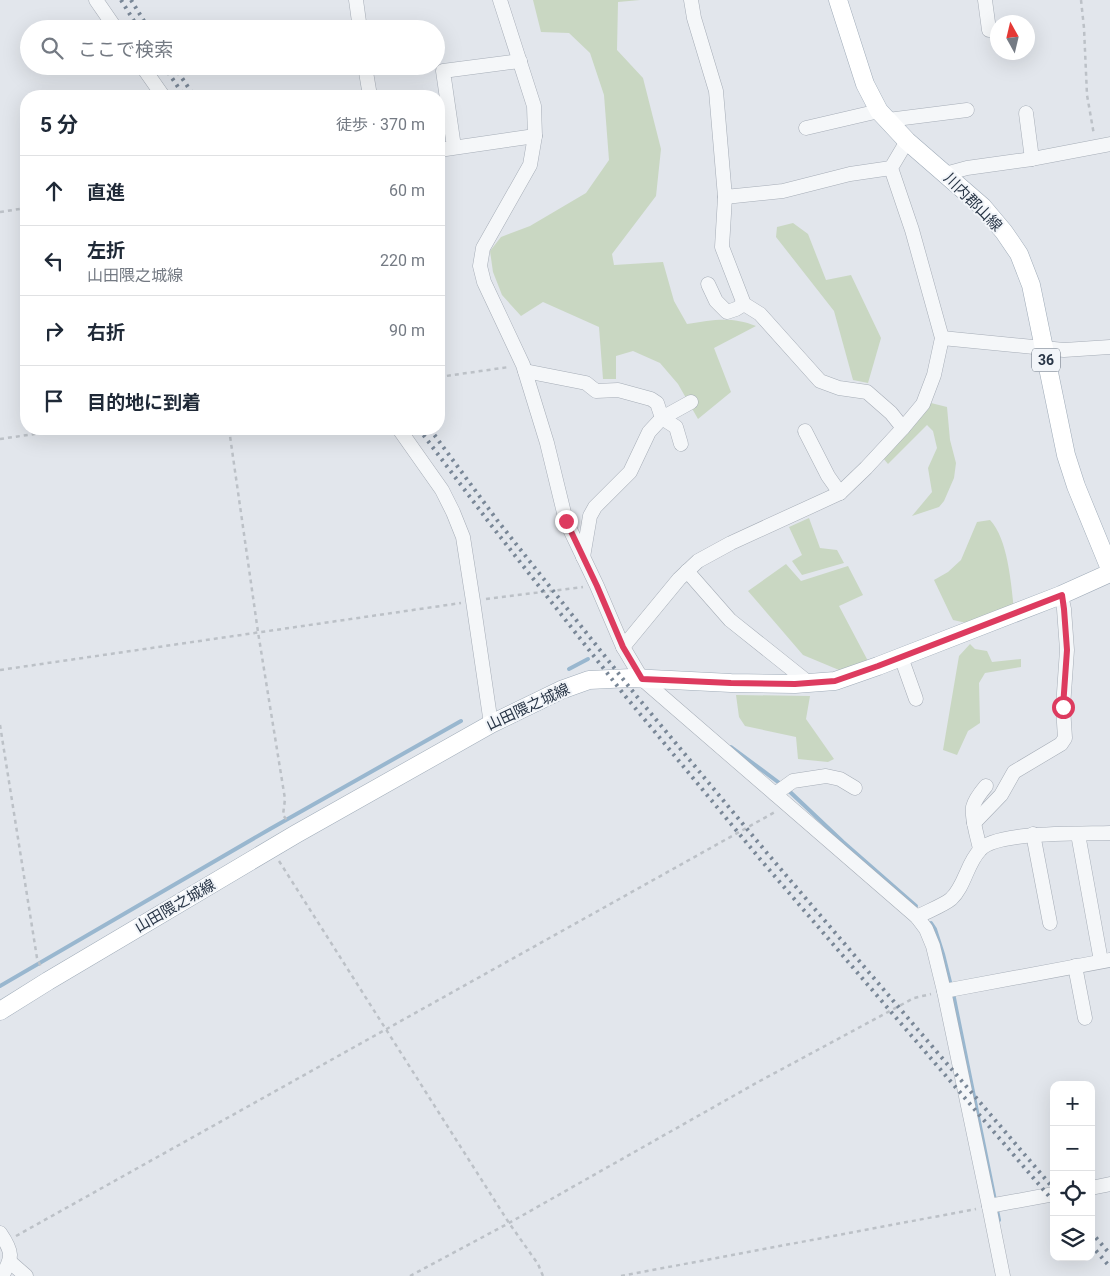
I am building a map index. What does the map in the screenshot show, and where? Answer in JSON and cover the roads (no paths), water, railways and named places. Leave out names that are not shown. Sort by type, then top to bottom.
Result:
[{"type":"main road","name":"川内郡山線","points":[[838,0],[865,84],[883,115],[907,141],[982,207],[1004,232],[1018,254],[1031,284],[1066,455],[1076,486],[1110,568]]},
{"type":"main road","name":"山田隈之城線","points":[[0,1011],[48,980],[272,849],[491,724],[561,690],[589,680],[631,678],[795,684],[835,681],[1062,595],[1110,573]]},
{"type":"street","points":[[96,0],[110,20]]},
{"type":"street","points":[[356,0],[359,20]]},
{"type":"street","points":[[500,0],[534,106],[535,136],[530,166],[483,248],[480,266],[484,282],[524,368],[547,443],[566,521],[623,647],[642,679],[781,789],[788,805],[917,916],[926,929],[949,990],[993,1205],[1002,1276]]},
{"type":"street","points":[[692,0],[694,18],[716,92],[725,197],[722,247],[744,304],[760,314],[820,381],[839,388],[867,392],[891,413],[904,428]]},
{"type":"street","points":[[985,0],[989,30]]},
{"type":"street","points":[[445,71],[520,61]]},
{"type":"street","points":[[148,75],[159,90]]},
{"type":"street","points":[[366,75],[369,90]]},
{"type":"street","points":[[445,75],[454,148]]},
{"type":"street","points":[[806,128],[883,115],[967,110]]},
{"type":"street","points":[[1026,113],[1032,159]]},
{"type":"street","points":[[445,149],[535,136]]},
{"type":"street","points":[[623,647],[679,579],[698,561],[731,542],[840,493],[904,428],[923,404],[934,375],[942,338],[912,230],[891,168],[907,141]]},
{"type":"street","points":[[945,174],[967,168],[1032,159],[1103,145]]},
{"type":"street","points":[[725,197],[783,192],[850,174],[891,168]]},
{"type":"street","points":[[708,284],[716,301],[727,312],[736,310],[744,304]]},
{"type":"street","points":[[942,338],[1064,350],[1110,347]]},
{"type":"street","points":[[524,368],[586,382],[596,390],[618,390],[651,399],[657,403],[662,418],[676,428],[681,444]]},
{"type":"street","points":[[583,557],[590,516],[595,508],[630,472],[649,432],[662,418],[691,402]]},
{"type":"street","points":[[805,431],[828,476],[840,493]]},
{"type":"street","points":[[403,435],[442,490],[453,512],[462,537],[491,724]]},
{"type":"street","points":[[687,571],[730,620],[809,683]]},
{"type":"street","points":[[974,823],[1000,795],[1014,772],[1061,744],[1065,738],[1063,707],[1067,650],[1062,595]]},
{"type":"street","points":[[901,657],[916,699]]},
{"type":"street","points":[[781,789],[793,781],[826,776],[840,779],[855,788]]},
{"type":"street","points":[[980,849],[974,823],[973,808],[978,796],[986,786]]},
{"type":"street","points":[[917,916],[950,899],[960,887],[980,849],[989,843],[1033,834],[1110,833]]},
{"type":"street","points":[[1033,834],[1050,923]]},
{"type":"street","points":[[949,990],[1106,961],[1078,834]]},
{"type":"street","points":[[1075,966],[1085,1018]]},
{"type":"street","points":[[1095,1187],[1110,1184]]},
{"type":"street","points":[[993,1205],[1050,1195]]},
{"type":"street","points":[[3,1237],[10,1254],[6,1269],[26,1276]]},
{"type":"waterway","points":[[569,669],[588,659]]},
{"type":"waterway","points":[[0,986],[270,829],[461,721]]},
{"type":"waterway","points":[[731,747],[782,785]]},
{"type":"waterway","points":[[788,790],[843,842],[916,906]]},
{"type":"waterway","points":[[931,923],[935,929],[943,954],[954,998],[999,1220]]},
{"type":"railway","points":[[121,0],[133,20]]},
{"type":"railway","points":[[131,0],[143,20]]},
{"type":"railway","points":[[170,75],[180,90]]},
{"type":"railway","points":[[180,75],[190,90]]},
{"type":"railway","points":[[424,435],[491,525],[626,697],[760,859],[1050,1197]]},
{"type":"railway","points":[[434,435],[497,520],[634,693],[767,853],[1050,1184]]},
{"type":"railway","points":[[1095,1237],[1110,1254]]},
{"type":"railway","points":[[1095,1250],[1110,1267]]}]
